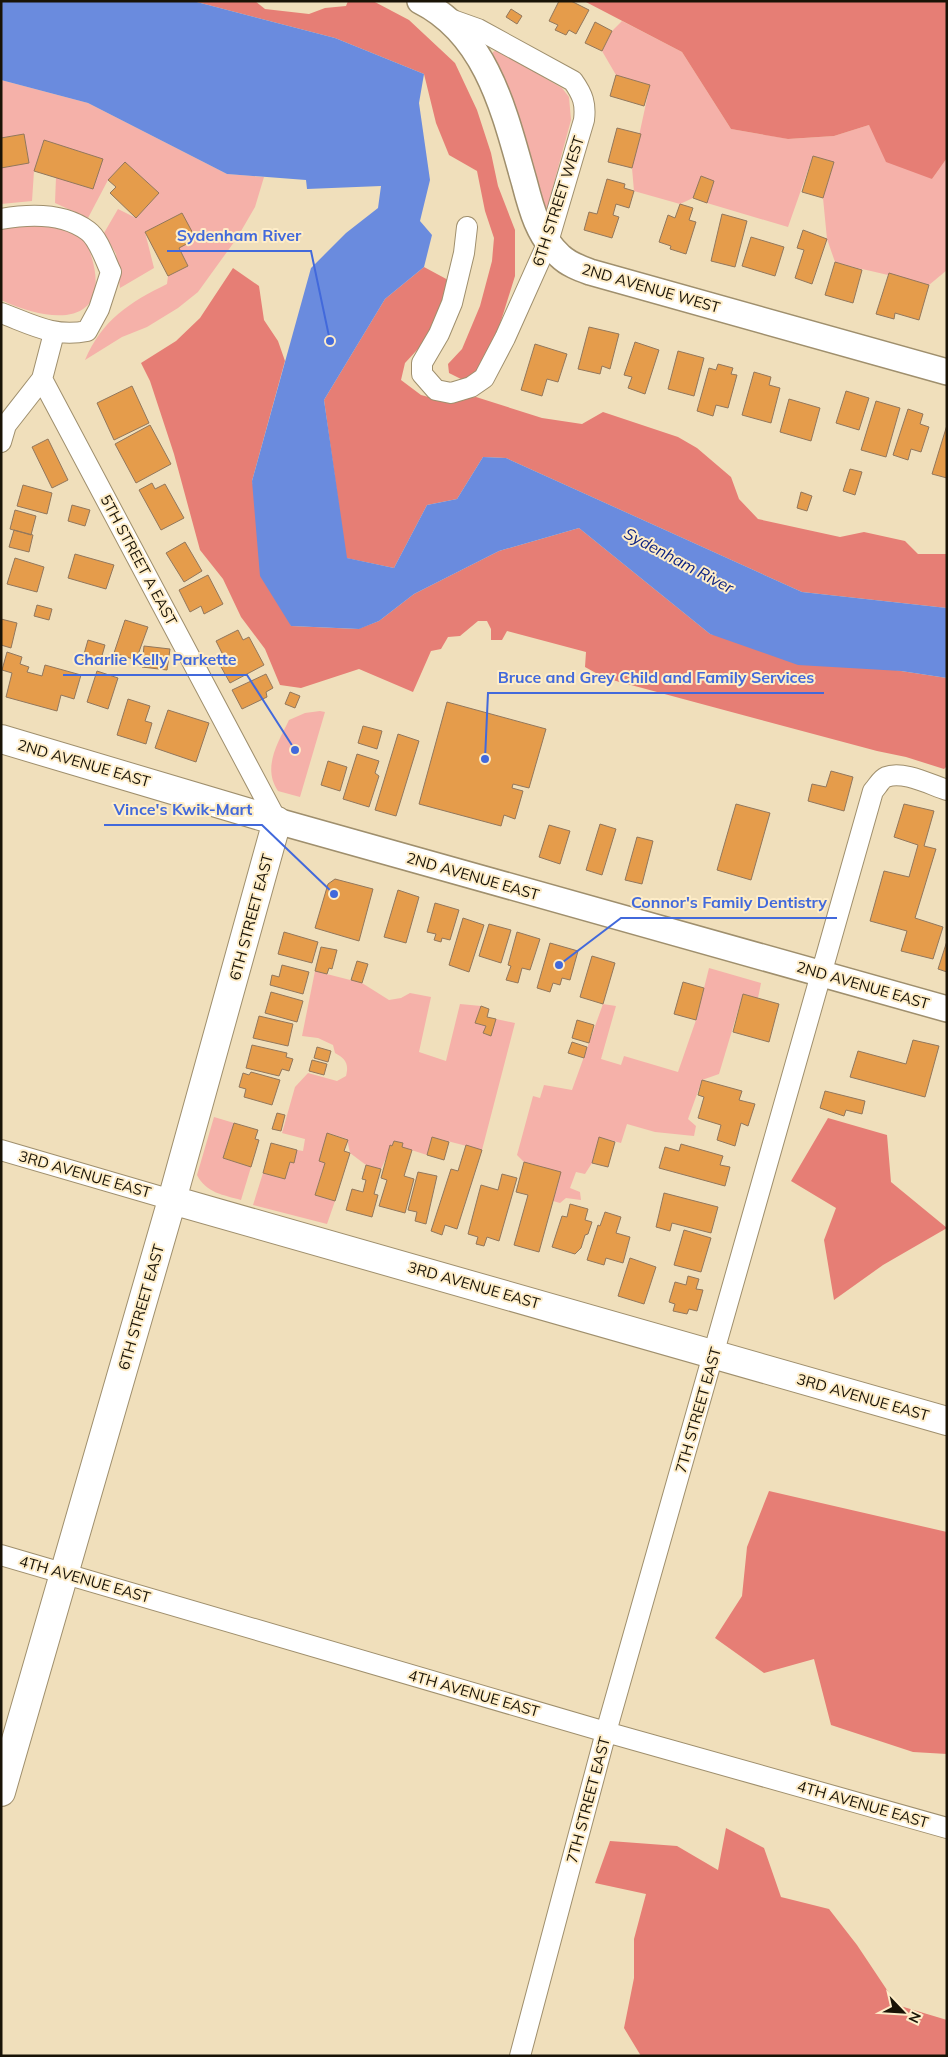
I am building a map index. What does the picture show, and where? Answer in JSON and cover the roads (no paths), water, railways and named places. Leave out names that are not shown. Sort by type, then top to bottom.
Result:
[{"type":"main road","name":"2ND AVENUE EAST","points":[[1,739],[277,820]]},
{"type":"main road","name":"6TH STREET EAST","points":[[3,1781],[172,1200],[277,820]]},
{"type":"main road","name":"3RD AVENUE EAST","points":[[172,1200],[715,1353],[947,1421]]},
{"type":"street","name":"6TH STREET WEST","points":[[420,1],[445,18],[478,29],[573,81],[581,93],[585,106],[584,120],[548,242],[508,330],[484,378],[471,387],[451,393],[436,390],[422,374],[422,364],[452,303],[464,253],[467,227]]},
{"type":"street","name":"2ND AVENUE WEST","points":[[445,18],[466,39],[480,60],[500,98],[533,213],[548,242],[560,256],[574,266],[947,372]]},
{"type":"street","points":[[1,219],[26,214],[62,219],[89,232],[103,254],[111,272],[99,309],[87,330],[71,334],[54,333],[1,313]]},
{"type":"street","points":[[1,442],[6,425],[42,379],[54,333]]},
{"type":"street","name":"5TH STREET A EAST","points":[[42,379],[277,820]]},
{"type":"street","name":"7TH STREET EAST","points":[[520,2056],[606,1732],[873,791],[885,777],[894,775],[947,790]]},
{"type":"street","name":"2ND AVENUE EAST","points":[[277,820],[947,1009]]},
{"type":"street","name":"3RD AVENUE EAST","points":[[1,1150],[172,1200]]},
{"type":"street","name":"4TH AVENUE EAST","points":[[1,1555],[606,1732],[947,1828]]},
{"type":"water","points":[[1,1],[193,1],[335,38],[424,74],[419,103],[430,180],[420,221],[432,235],[424,267],[385,299],[324,400],[347,558],[394,568],[427,505],[457,499],[483,457],[506,458],[802,592],[947,608],[947,678],[901,671],[798,665],[710,634],[579,528],[499,551],[414,594],[379,621],[359,629],[291,626],[260,576],[252,481],[311,268],[346,233],[378,208],[381,186],[307,189],[306,180],[227,174],[88,103],[1,80]]},
{"type":"place","name":"Sydenham River","points":[[330,341]]},
{"type":"place","name":"Charlie Kelly Parkette","points":[[295,750]]},
{"type":"place","name":"Bruce and Grey Child and Family Services","points":[[485,759]]},
{"type":"place","name":"Vince's Kwik-Mart","points":[[334,894]]},
{"type":"place","name":"Connor's Family Dentistry","points":[[559,965]]}]
